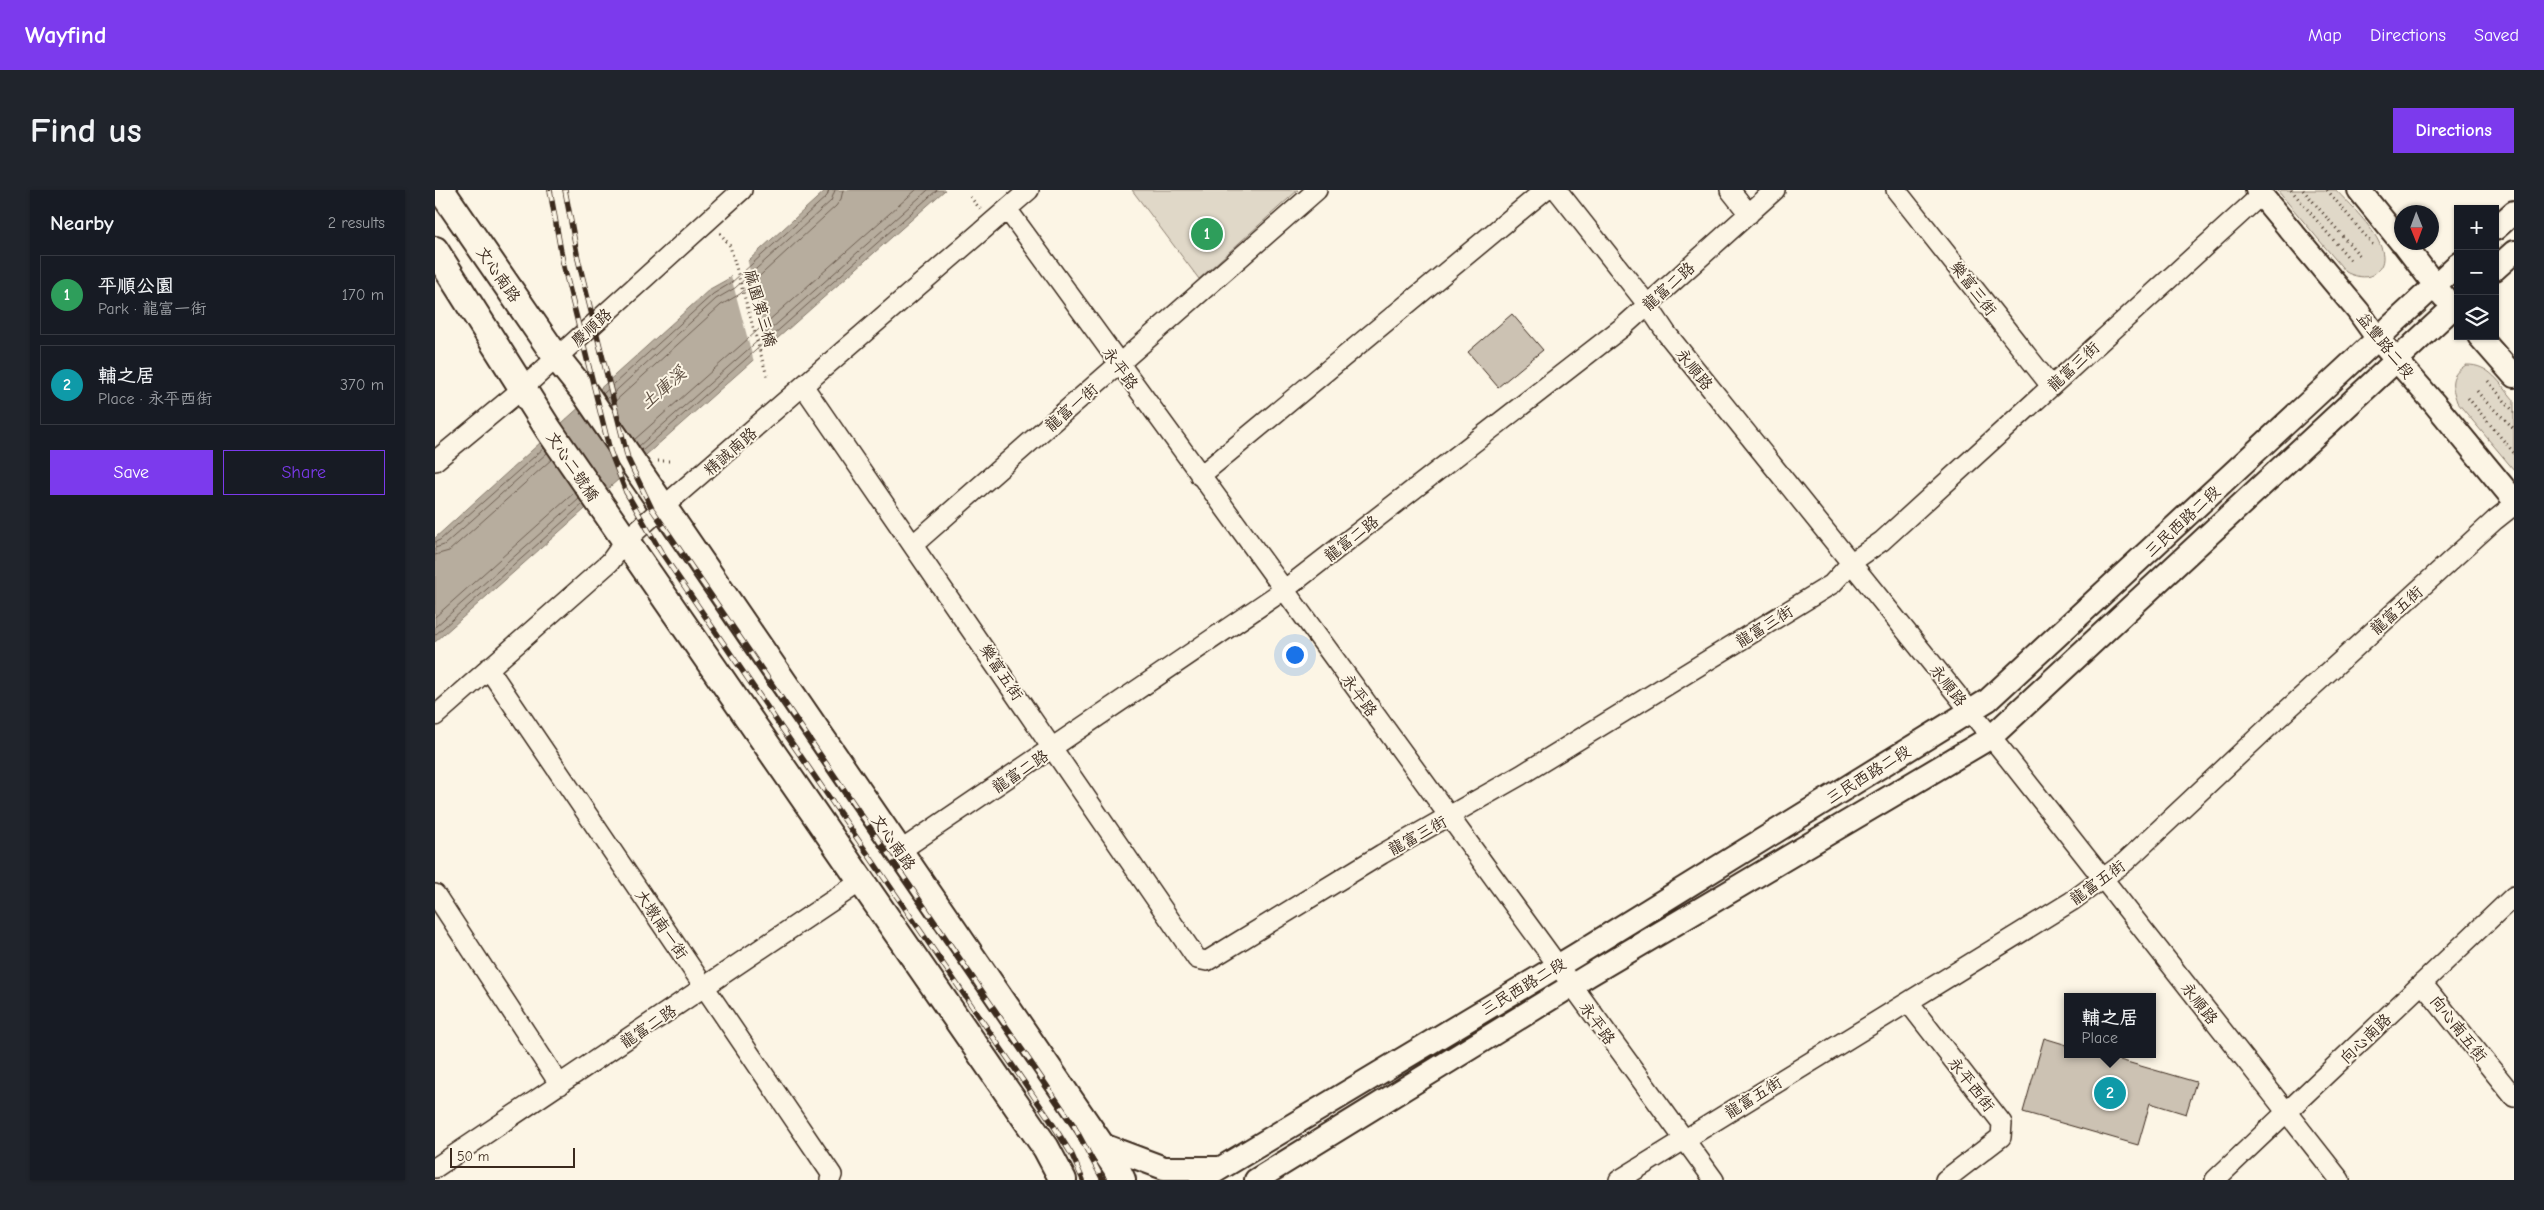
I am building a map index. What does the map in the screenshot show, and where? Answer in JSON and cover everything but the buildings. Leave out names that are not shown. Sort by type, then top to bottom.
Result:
[{"type":"main road","name":"文心南路","points":[[441,190],[557,358]]},
{"type":"main road","points":[[435,250],[522,389]]},
{"type":"main road","points":[[557,358],[585,393],[663,507]]},
{"type":"main road","name":"文心二號橋","points":[[522,389],[625,542]]},
{"type":"main road","name":"文心南路","points":[[663,507],[1101,1144],[1122,1180]]},
{"type":"main road","points":[[625,542],[860,882],[1056,1173]]},
{"type":"street","name":"慶順路","points":[[435,460],[522,389],[742,190]]},
{"type":"street","name":"精誠南路","points":[[435,716],[610,562],[625,542],[663,507],[804,387],[1029,190]]},
{"type":"street","name":"龍富一街","points":[[914,544],[1317,190]]},
{"type":"street","points":[[1200,476],[1545,190]]},
{"type":"street","name":"永順路","points":[[1557,190],[1647,304],[1667,334],[1971,711],[2340,1180]]},
{"type":"street","points":[[1729,190],[1749,214]]},
{"type":"street","name":"龍富二路","points":[[900,851],[1284,590],[1624,326],[1775,190]]},
{"type":"street","name":"樂富三街","points":[[1896,190],[2051,386]]},
{"type":"street","points":[[2359,190],[2394,232]]},
{"type":"street","name":"龍富三街","points":[[1197,959],[1207,961],[1382,854],[1521,775],[1832,584],[1852,562],[1882,541],[2259,192]]},
{"type":"street","name":"益豐路二段","points":[[2259,192],[2358,311],[2378,339],[2514,500]]},
{"type":"street","name":"永平路","points":[[1007,209],[1683,1140],[1714,1180]]},
{"type":"street","points":[[2499,226],[2514,212]]},
{"type":"street","points":[[2408,250],[2435,286],[2454,306]]},
{"type":"street","points":[[2499,265],[2514,252]]},
{"type":"street","name":"三民西路二段","points":[[1201,1180],[1557,966],[1988,700],[2454,268]]},
{"type":"street","name":"三民西路二段","points":[[1256,1180],[1572,987],[1991,737],[2397,360],[2454,310]]},
{"type":"street","points":[[2482,340],[2514,376]]},
{"type":"street","name":"樂富五街","points":[[804,387],[914,544],[1197,959]]},
{"type":"street","name":"龍富五街","points":[[1619,1180],[2072,902],[2125,862],[2276,720],[2495,520],[2514,505]]},
{"type":"street","name":"大墩南一街","points":[[488,668],[832,1175],[830,1180]]},
{"type":"street","name":"龍富二路","points":[[435,1168],[860,882]]},
{"type":"street","points":[[435,894],[561,1085]]},
{"type":"street","name":"向心南路","points":[[2215,1180],[2514,896]]},
{"type":"street","name":"向心南五街","points":[[2422,984],[2514,1097]]},
{"type":"street","name":"永平西街","points":[[1908,1002],[2002,1123],[2001,1137],[1945,1180]]},
{"type":"street","points":[[1101,1144],[1164,1168],[1196,1170],[1221,1168]]},
{"type":"path","points":[[2291,190],[2352,262]]},
{"type":"path","points":[[2303,190],[2359,256]]},
{"type":"path","points":[[2327,190],[2373,244]]},
{"type":"path","points":[[970,197],[984,213]]},
{"type":"path","name":"麻園第三橋","points":[[731,246],[767,376]]},
{"type":"path","points":[[2488,381],[2514,412]]},
{"type":"path","points":[[2477,391],[2493,410],[2514,429]]},
{"type":"path","points":[[2467,398],[2514,453]]},
{"type":"path","points":[[655,462],[669,460]]},
{"type":"shaded area","points":[[1132,190],[1298,190],[1199,279]]},
{"type":"shaded area","points":[[2277,190],[2336,190],[2373,232],[2380,244],[2383,256],[2381,266],[2372,275],[2366,277],[2355,276],[2346,272]]},
{"type":"shaded area","points":[[2466,365],[2488,371],[2514,400],[2514,470],[2457,402],[2453,390],[2453,381],[2460,369]]},
{"type":"water","name":"土庫溪","points":[[826,190],[945,190],[435,642],[435,538],[710,289],[728,279]]},
{"type":"pier","points":[[747,258],[768,349],[754,362],[730,273]]},
{"type":"railway","points":[[550,190],[563,263],[610,451],[626,492],[661,552],[1050,1120],[1072,1155],[1083,1180]]},
{"type":"railway","points":[[565,190],[578,259],[628,459],[652,509],[1073,1124],[1103,1180]]},
{"type":"place","name":"平順公園","points":[[1207,234]]},
{"type":"place","name":"輔之居","points":[[2110,1093]]}]
